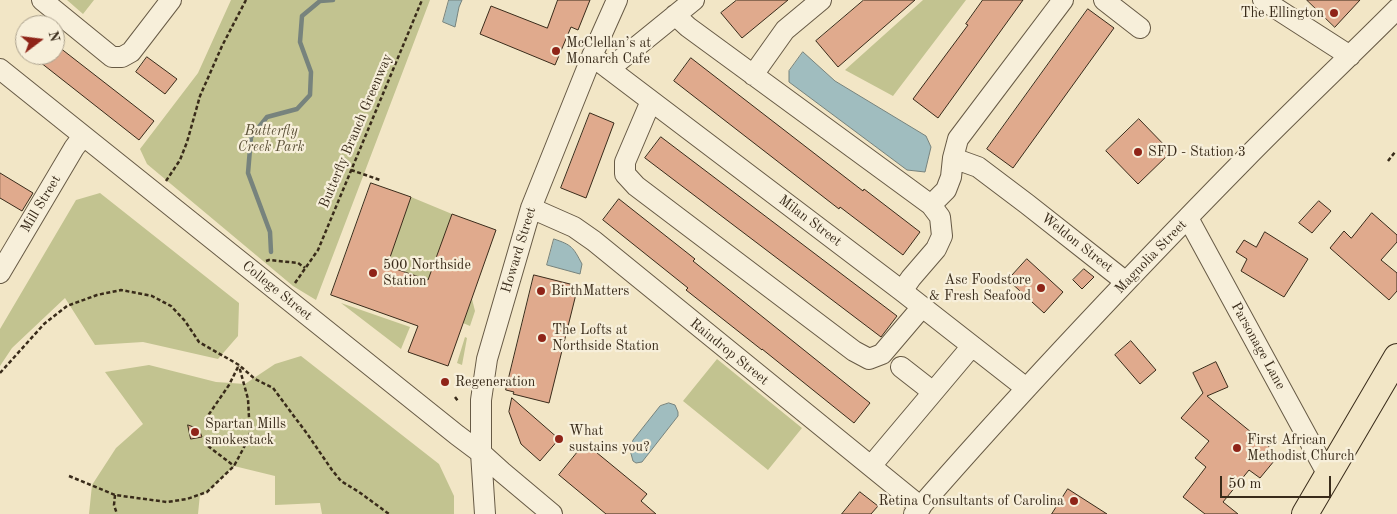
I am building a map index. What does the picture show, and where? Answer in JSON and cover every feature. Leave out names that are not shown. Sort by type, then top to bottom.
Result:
[{"type":"main road","points":[[1305,514],[1397,358]]},
{"type":"street","points":[[42,0],[112,57],[122,57],[131,52],[171,0]]},
{"type":"street","name":"Howard Street","points":[[485,514],[481,400],[487,359],[531,208],[592,56],[617,0]]},
{"type":"street","points":[[609,69],[694,0]]},
{"type":"street","points":[[752,74],[785,30],[821,0]]},
{"type":"street","points":[[931,205],[946,190],[951,177],[958,139],[1063,0]]},
{"type":"street","points":[[1104,0],[1140,28]]},
{"type":"street","points":[[1263,0],[1350,56]]},
{"type":"street","name":"Magnolia Street","points":[[918,510],[1026,388],[1126,282],[1245,159],[1397,9]]},
{"type":"street","points":[[675,15],[688,27],[931,205],[940,217],[942,236],[936,249],[902,291]]},
{"type":"street","name":"Milan Street","points":[[592,56],[902,291],[1026,388]]},
{"type":"street","name":"College Street","points":[[0,69],[482,453],[552,514]]},
{"type":"street","points":[[651,101],[625,162],[626,174],[636,186],[838,340],[869,359],[882,354],[922,307]]},
{"type":"street","name":"Mill Street","points":[[0,272],[83,136]]},
{"type":"street","name":"Weldon Street","points":[[954,158],[978,168],[1126,282]]},
{"type":"street","name":"Raindrop Street","points":[[531,208],[574,227],[594,241],[871,466],[918,510]]},
{"type":"street","name":"Parsonage Lane","points":[[1188,218],[1328,475]]},
{"type":"street","points":[[871,466],[972,346]]},
{"type":"street","points":[[901,367],[933,392]]},
{"type":"path","points":[[155,194],[180,160],[200,96],[222,46],[246,0]]},
{"type":"path","name":"Butterfly Branch Greenway","points":[[293,286],[318,250],[422,0]]},
{"type":"path","points":[[1388,161],[1395,152]]},
{"type":"path","points":[[351,170],[380,180]]},
{"type":"path","points":[[264,262],[268,260],[298,263],[305,268]]},
{"type":"path","points":[[0,373],[44,324],[67,306],[97,295],[122,290],[152,296],[171,306],[186,321],[199,342],[238,365],[255,379],[273,388],[341,481],[389,514]]},
{"type":"path","points":[[205,420],[228,385],[238,365]]},
{"type":"path","points":[[70,476],[115,495],[167,502],[187,499],[207,492],[234,466],[250,436],[248,399],[238,365]]},
{"type":"path","points":[[455,397],[458,401]]},
{"type":"path","points":[[208,446],[234,466]]},
{"type":"path","points":[[115,495],[114,505],[117,514]]},
{"type":"green space","points":[[67,0],[94,0],[83,14]]},
{"type":"green space","name":"Butterfly Creek Park","points":[[231,0],[430,0],[316,300],[293,286],[147,164],[140,149],[198,73]]},
{"type":"green space","points":[[923,0],[966,0],[893,96],[845,70]]},
{"type":"green space","points":[[100,193],[239,303],[238,336],[218,359],[143,342],[95,345],[65,298],[12,348],[0,366],[0,329],[76,200]]},
{"type":"green space","points":[[411,197],[452,214],[428,280],[387,266]]},
{"type":"green space","points":[[472,299],[475,311],[470,326],[463,323]]},
{"type":"green space","points":[[341,303],[410,327],[401,349]]},
{"type":"green space","points":[[465,337],[467,338],[462,365],[457,363]]},
{"type":"green space","points":[[301,356],[439,464],[454,496],[454,514],[322,514],[320,503],[275,505],[275,476],[234,466],[207,492],[200,494],[198,514],[89,514],[92,485],[116,448],[143,424],[105,372],[149,365],[216,382],[245,384],[275,364]]},
{"type":"green space","points":[[717,359],[802,428],[768,470],[683,401]]},
{"type":"water","points":[[449,0],[462,0],[455,27],[443,22]]},
{"type":"water","points":[[803,52],[835,81],[926,136],[931,147],[925,172],[907,170],[789,82],[789,71]]},
{"type":"water","points":[[554,239],[565,243],[574,250],[582,264],[580,274],[547,265]]},
{"type":"water","points":[[669,403],[675,405],[678,416],[642,462],[636,463],[633,461],[630,450],[633,440],[660,406]]},
{"type":"building","points":[[558,0],[590,0],[578,30],[571,27],[555,65],[480,34],[491,6],[547,28]]},
{"type":"building","points":[[737,0],[788,0],[742,38],[721,13]]},
{"type":"building","points":[[864,0],[915,0],[838,67],[816,41]]},
{"type":"building","points":[[983,0],[1023,0],[938,118],[913,99],[968,25],[966,24]]},
{"type":"building","name":"The Ellington","points":[[1307,0],[1360,0],[1335,27]]},
{"type":"building","points":[[1088,9],[1114,28],[1013,168],[987,149]]},
{"type":"building","points":[[65,52],[154,121],[139,140],[44,65],[65,65]]},
{"type":"building","points":[[147,57],[177,79],[165,94],[136,72]]},
{"type":"building","points":[[691,58],[863,191],[864,189],[920,232],[903,255],[840,207],[839,209],[674,81]]},
{"type":"building","points":[[590,113],[614,123],[586,198],[561,188]]},
{"type":"building","name":"SFD - Station 3","points":[[1139,119],[1171,152],[1138,184],[1106,151]]},
{"type":"building","points":[[661,137],[897,316],[881,337],[645,158]]},
{"type":"building","points":[[0,173],[33,193],[22,211],[0,198]]},
{"type":"building","name":"500 Northside Station","points":[[371,183],[411,197],[387,266],[428,280],[452,214],[496,230],[448,366],[408,352],[418,326],[331,295]]},
{"type":"building","points":[[619,199],[870,403],[854,423],[686,290],[688,288],[603,220]]},
{"type":"building","points":[[1319,201],[1331,211],[1312,233],[1299,223]]},
{"type":"building","points":[[1372,213],[1397,235],[1397,242],[1381,260],[1397,273],[1397,291],[1389,300],[1330,248],[1344,231],[1351,238]]},
{"type":"building","points":[[1265,232],[1308,259],[1284,297],[1241,271],[1247,259],[1236,252],[1244,240],[1256,247]]},
{"type":"building","points":[[1027,259],[1063,292],[1044,313],[1008,280]]},
{"type":"building","points":[[1084,269],[1094,277],[1082,289],[1073,280]]},
{"type":"building","name":"The Lofts at Northside Station","points":[[534,275],[578,286],[549,403],[513,394],[514,392],[506,390]]},
{"type":"building","points":[[1131,341],[1156,370],[1140,384],[1115,355]]},
{"type":"building","name":"First African Methodist Church","points":[[1216,362],[1228,387],[1207,396],[1279,455],[1260,478],[1249,470],[1223,502],[1238,514],[1205,514],[1183,497],[1206,467],[1195,458],[1209,441],[1181,418],[1203,393],[1193,373]]},
{"type":"building","points":[[512,398],[559,439],[540,461],[521,444],[509,412]]},
{"type":"building","name":"Spartan Mills smokestack","points":[[188,425],[199,429],[202,437],[191,439]]},
{"type":"building","points":[[585,443],[647,494],[641,501],[656,514],[606,514],[559,475]]},
{"type":"building","name":"Retina Consultants of Carolina","points":[[1068,489],[1107,514],[1052,514]]},
{"type":"building","points":[[860,492],[878,506],[871,514],[842,514]]},
{"type":"waterway","points":[[271,252],[270,232],[248,173],[251,137],[267,117],[297,109],[310,95],[311,72],[300,42],[302,16],[320,1],[333,0]]},
{"type":"place","name":"The Ellington","points":[[1334,13]]},
{"type":"place","name":"McClellan’s at Monarch Cafe","points":[[556,51]]},
{"type":"place","name":"SFD - Station 3","points":[[1138,152]]},
{"type":"place","name":"500 Northside Station","points":[[373,273]]},
{"type":"place","name":"Asc Foodstore & Fresh Seafood","points":[[1041,288]]},
{"type":"place","name":"BirthMatters","points":[[541,291]]},
{"type":"place","name":"The Lofts at Northside Station","points":[[542,338]]},
{"type":"place","name":"Regeneration","points":[[445,382]]},
{"type":"place","name":"Spartan Mills smokestack","points":[[195,432]]},
{"type":"place","name":"What sustains you?","points":[[559,439]]},
{"type":"place","name":"First African Methodist Church","points":[[1237,448]]},
{"type":"place","name":"Retina Consultants of Carolina","points":[[1074,501]]}]
